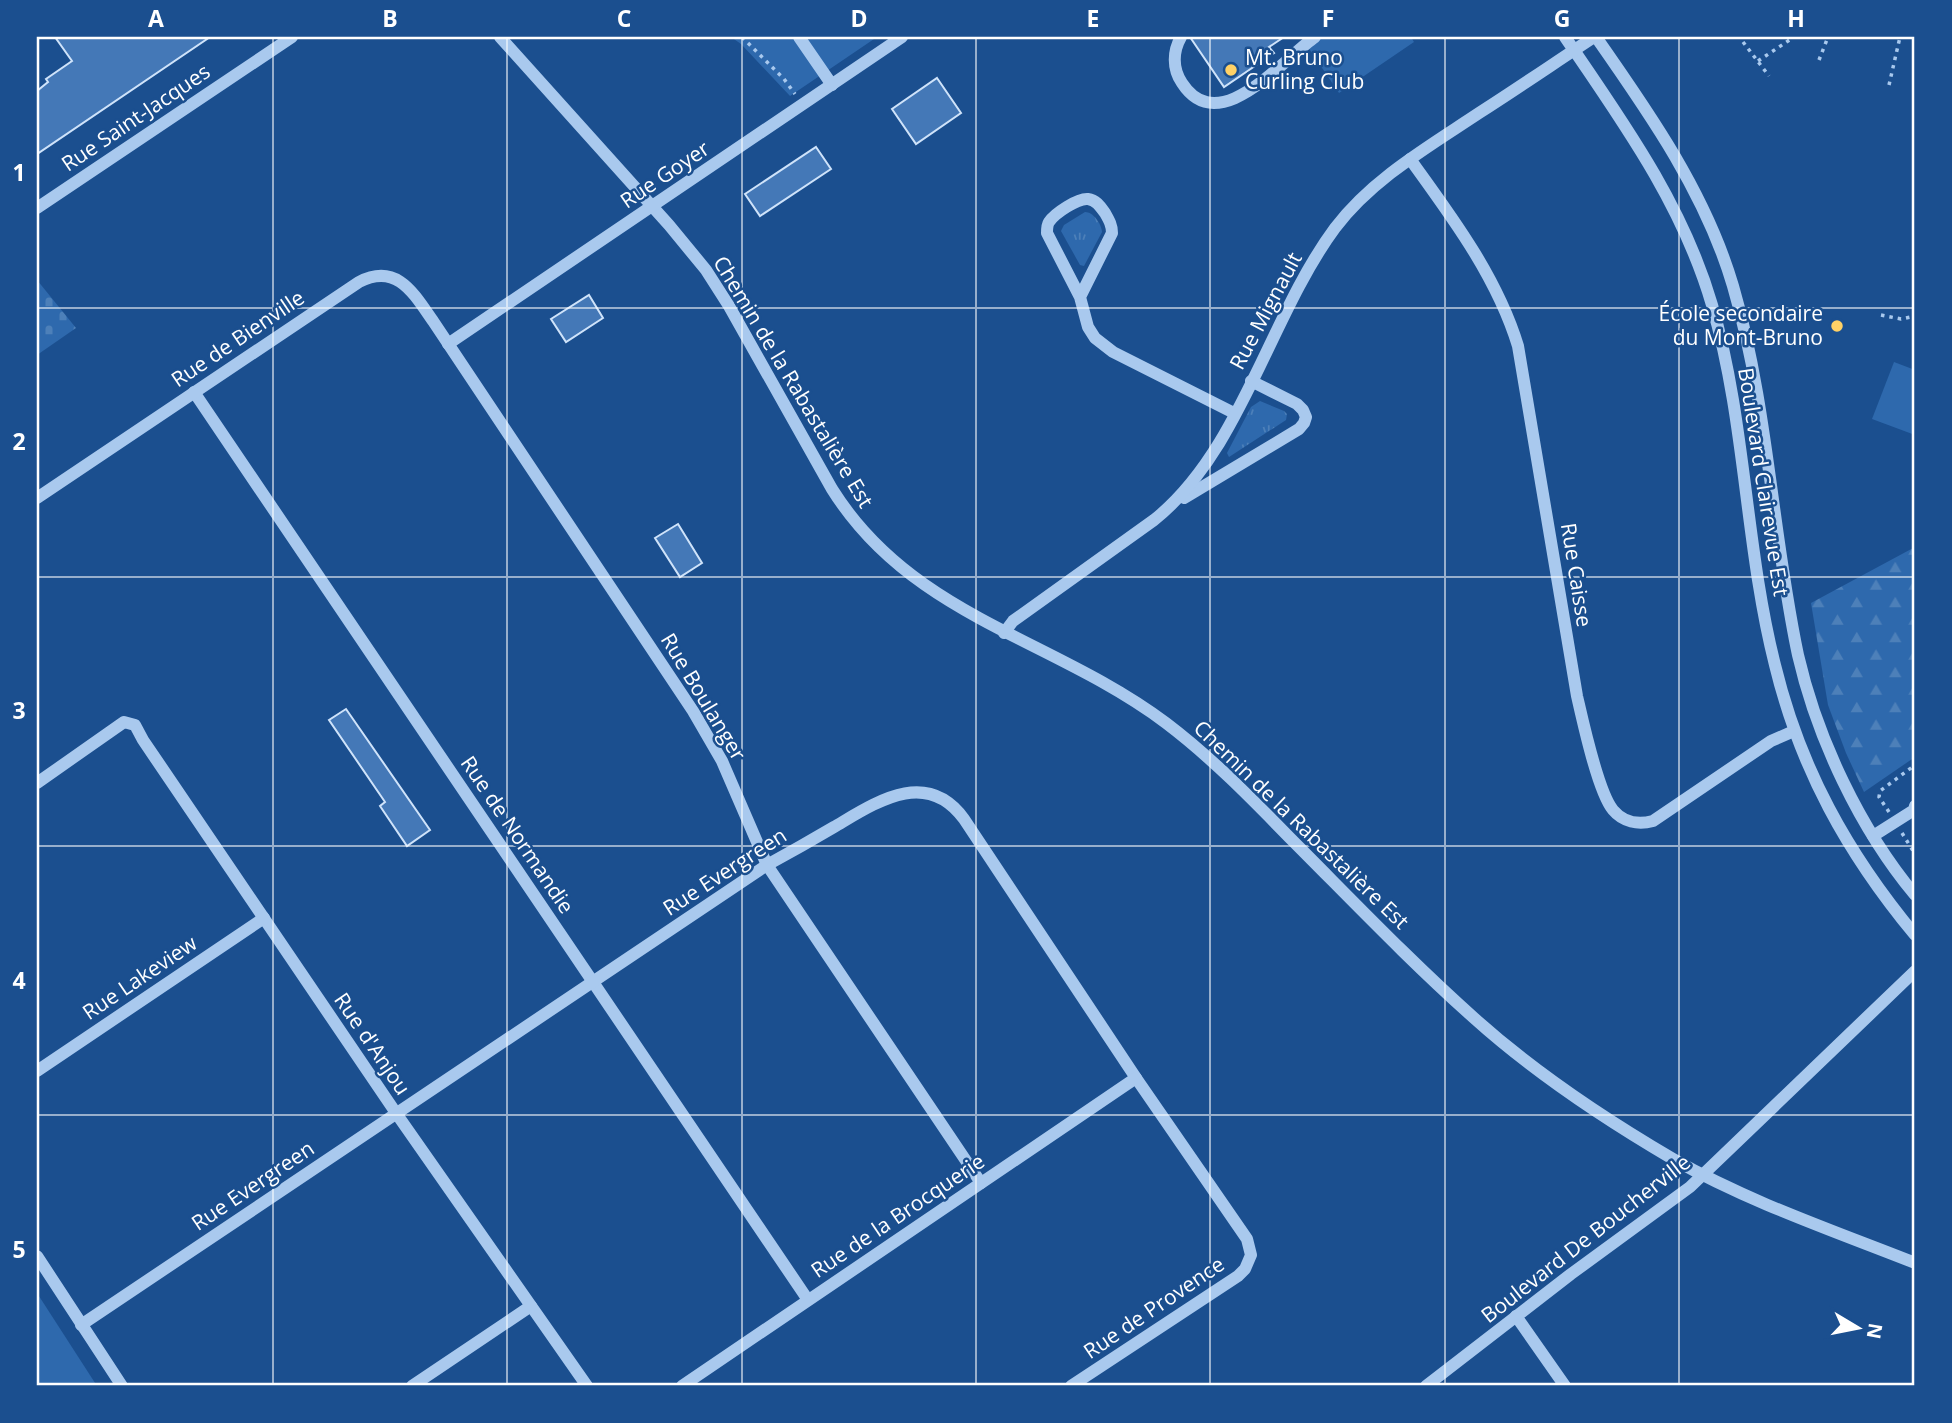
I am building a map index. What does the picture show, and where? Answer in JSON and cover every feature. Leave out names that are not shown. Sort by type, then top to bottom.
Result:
[{"type":"street","name":"Rue Saint-Jacques","points":[[37,208],[292,37]]},
{"type":"street","name":"Chemin de la Rabastalière Est","points":[[500,37],[693,253],[717,287],[832,489],[861,530],[881,551],[925,586],[1004,633],[1109,686],[1166,723],[1246,794],[1435,982],[1531,1066],[1586,1104],[1703,1174],[1792,1214],[1915,1263]]},
{"type":"street","points":[[799,37],[832,85]]},
{"type":"street","name":"Rue Goyer","points":[[448,344],[902,37]]},
{"type":"street","points":[[1181,37],[1175,59],[1179,79],[1192,94],[1217,103],[1231,101],[1246,92],[1315,37]]},
{"type":"street","name":"Boulevard Clairevue Est","points":[[1565,37],[1633,138],[1689,239],[1711,303],[1725,360],[1767,629],[1777,676],[1794,731],[1840,831],[1874,883],[1915,934]]},
{"type":"street","name":"Boulevard Clairevue Est","points":[[1595,37],[1684,170],[1733,284],[1755,385],[1790,615],[1814,710],[1847,788],[1873,836],[1915,895]]},
{"type":"street","name":"Rue Mignault","points":[[1004,633],[1013,621],[1132,538],[1174,504],[1209,459],[1304,276],[1329,236],[1359,199],[1410,159],[1595,37]]},
{"type":"street","name":"Rue Caisse","points":[[1410,159],[1483,269],[1500,299],[1516,338],[1574,685],[1591,754],[1611,807],[1619,816],[1630,821],[1653,821],[1771,741],[1794,731]]},
{"type":"street","points":[[1080,297],[1112,230],[1110,220],[1098,204],[1089,199],[1081,200],[1055,216],[1047,229],[1048,236],[1080,297],[1088,327],[1102,345],[1234,413]]},
{"type":"street","name":"Rue de Bienville","points":[[37,498],[359,282],[376,276],[394,278],[410,288],[448,344]]},
{"type":"street","name":"Rue Boulanger","points":[[448,344],[694,711],[722,761],[767,865],[981,1183]]},
{"type":"street","points":[[1174,504],[1304,424],[1306,416],[1301,407],[1251,381]]},
{"type":"street","name":"Rue de Normandie","points":[[194,392],[808,1300]]},
{"type":"street","name":"Rue d'Anjou","points":[[37,783],[122,724],[130,722],[137,727],[143,740],[396,1113],[587,1386]]},
{"type":"street","name":"Rue Evergreen","points":[[82,1325],[767,865],[865,809],[895,795],[918,792],[947,802],[967,824],[1136,1078],[1236,1221],[1247,1239],[1251,1255]]},
{"type":"street","points":[[1873,836],[1914,810],[1915,806]]},
{"type":"street","name":"Rue Lakeview","points":[[37,1071],[264,918]]},
{"type":"street","name":"Boulevard De Boucherville","points":[[1426,1386],[1690,1187],[1915,971]]},
{"type":"street","name":"Rue de la Brocquerie","points":[[682,1386],[1136,1078]]},
{"type":"street","name":"Rue de Provence","points":[[1071,1386],[1238,1276],[1245,1269],[1251,1255]]},
{"type":"street","points":[[37,1256],[122,1386]]},
{"type":"street","points":[[412,1386],[531,1306]]},
{"type":"street","points":[[1516,1316],[1566,1386]]},
{"type":"path","points":[[742,37],[784,79],[795,94]]},
{"type":"path","points":[[1758,61],[1794,37]]},
{"type":"path","points":[[1819,60],[1828,37]]},
{"type":"path","points":[[1889,85],[1899,37]]},
{"type":"path","points":[[1743,42],[1769,76]]},
{"type":"path","points":[[1881,315],[1900,319],[1915,316]]},
{"type":"green space","points":[[731,37],[877,37],[790,96],[741,44]]},
{"type":"green space","points":[[1323,37],[1411,37],[1414,42],[1339,93],[1308,47]]},
{"type":"green space","points":[[1085,212],[1096,219],[1102,232],[1084,266],[1080,265],[1061,231],[1064,225]]},
{"type":"green space","points":[[37,280],[76,328],[37,355]]},
{"type":"green space","points":[[1894,362],[1915,370],[1915,435],[1872,419]]},
{"type":"green space","points":[[1260,401],[1284,411],[1287,414],[1286,420],[1229,457],[1227,453],[1251,407]]},
{"type":"green space","points":[[1915,547],[1915,757],[1864,792],[1828,705],[1811,603]]},
{"type":"green space","points":[[37,1293],[97,1386],[37,1386]]},
{"type":"building","points":[[55,37],[210,37],[37,154],[37,91],[48,82],[46,79],[72,61]]},
{"type":"building","name":"Mt. Bruno Curling Club","points":[[1190,37],[1284,37],[1269,47],[1274,53],[1224,87]]},
{"type":"building","points":[[937,78],[961,113],[916,144],[892,109]]},
{"type":"building","points":[[816,147],[831,169],[760,216],[745,194]]},
{"type":"building","points":[[589,295],[603,318],[566,342],[551,319]]},
{"type":"building","points":[[678,524],[702,563],[680,577],[655,538]]},
{"type":"building","points":[[346,709],[430,830],[407,846],[380,806],[385,802],[329,720]]},
{"type":"place","name":"Mt. Bruno Curling Club","points":[[1231,70]]},
{"type":"place","name":"École secondaire du Mont-Bruno","points":[[1837,326]]}]
